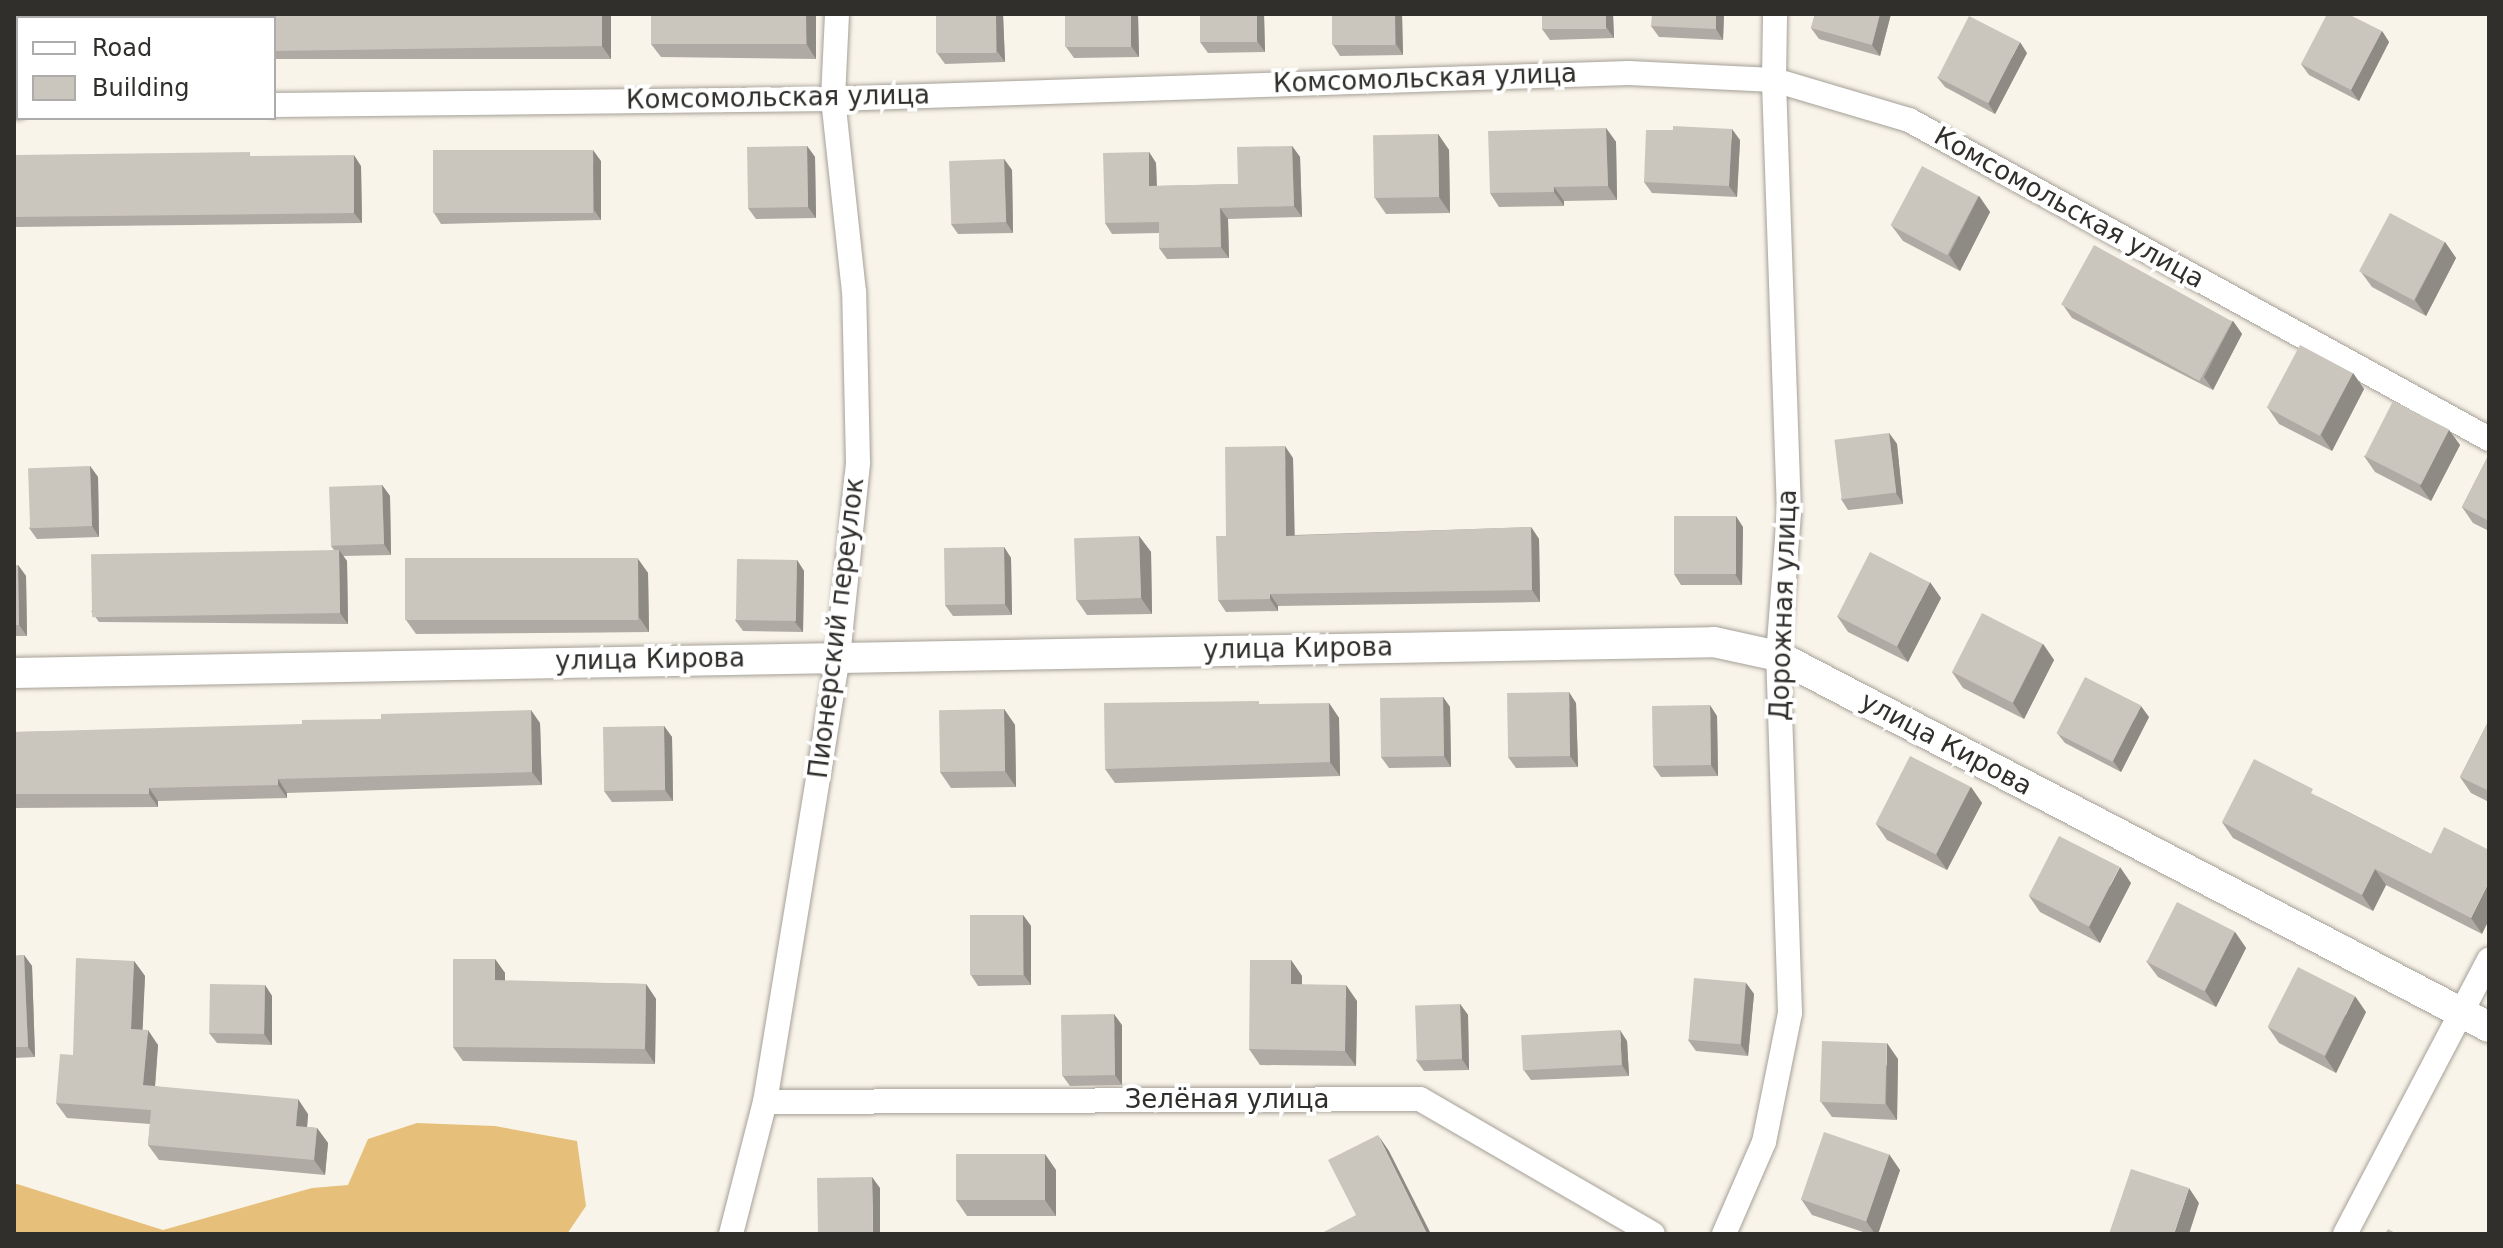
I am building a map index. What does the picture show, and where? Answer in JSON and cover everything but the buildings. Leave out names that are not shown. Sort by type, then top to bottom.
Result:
[{"type":"street","name":"Пионерский переулок","points":[[731,1234],[765,1102],[838,657],[858,462],[854,292],[833,99],[837,14]]},
{"type":"street","name":"Дорожная улица","points":[[1724,1234],[1764,1142],[1790,1013],[1778,656],[1789,512],[1774,80],[1775,14]]},
{"type":"street","name":"Комсомольская улица","points":[[276,105],[833,99],[1629,73],[1774,80],[1909,120],[2489,439]]},
{"type":"street","name":"улица Кирова","points":[[14,673],[1714,642],[1778,656],[2489,1027]]},
{"type":"street","points":[[2345,1234],[2489,960]]},
{"type":"street","name":"Зелёная улица","points":[[765,1102],[1420,1099],[1653,1234]]},
{"type":"shaded area","points":[[417,1123],[495,1126],[577,1141],[586,1206],[567,1234],[14,1234],[14,1183],[163,1230],[312,1188],[348,1185],[368,1139]]}]
